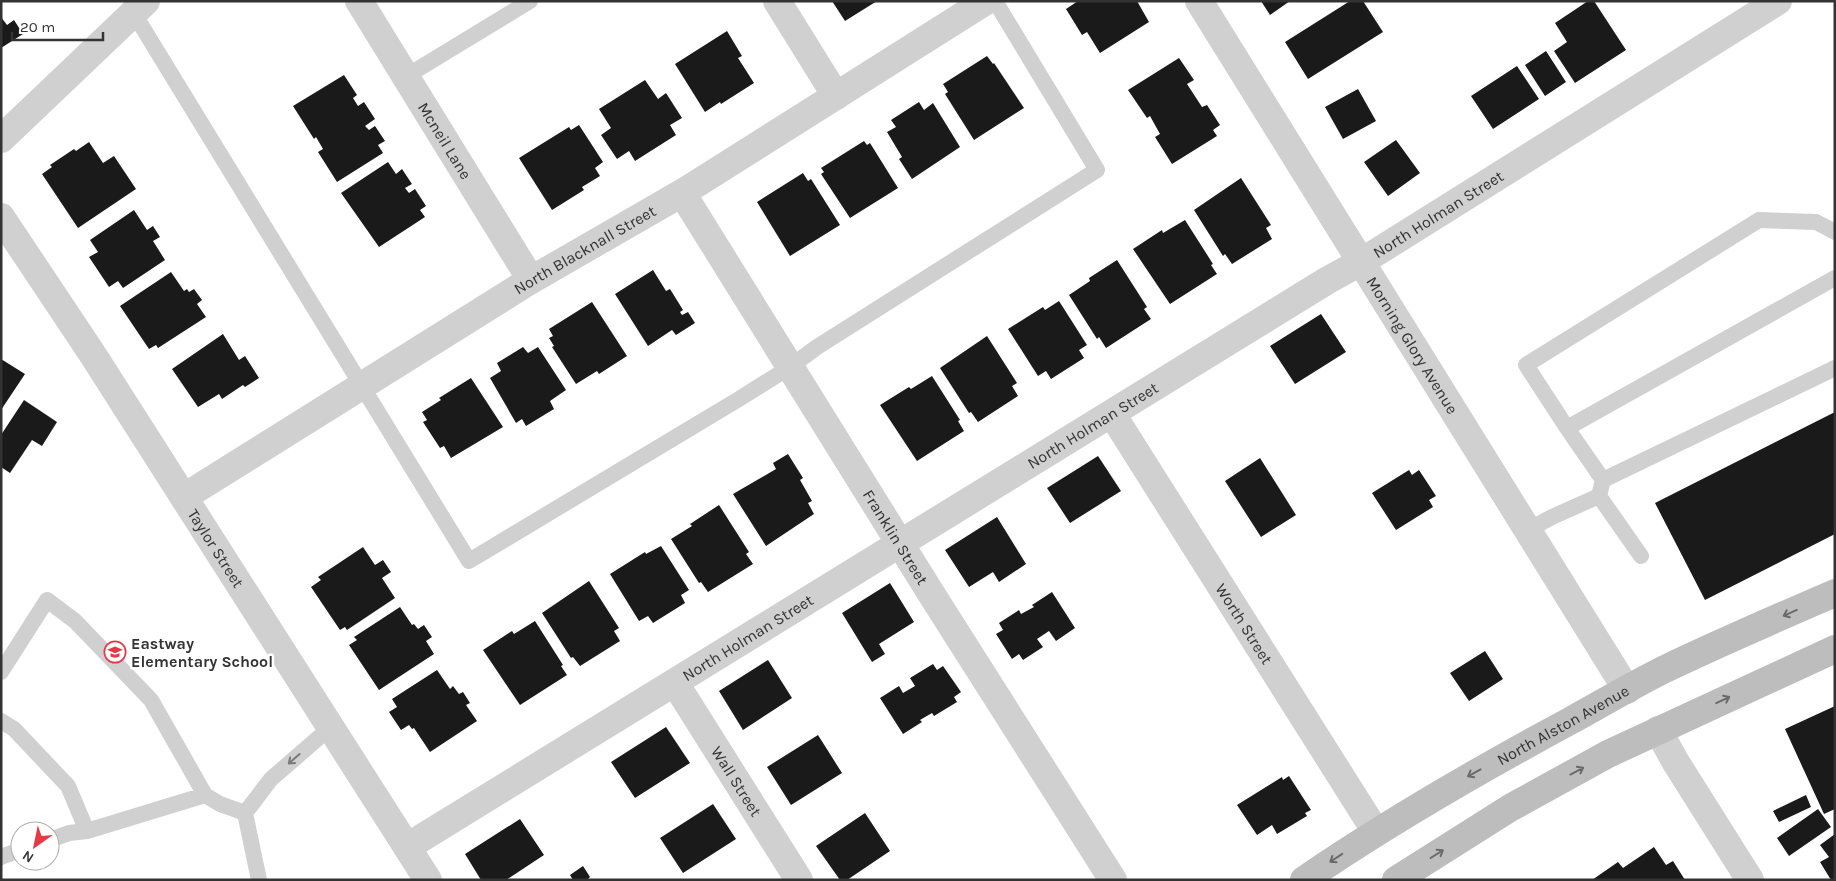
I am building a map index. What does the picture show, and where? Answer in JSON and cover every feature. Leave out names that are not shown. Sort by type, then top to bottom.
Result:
[{"type":"main road","name":"North Alston Avenue","points":[[1304,880],[1376,832],[1467,778],[1662,671],[1835,592]]},
{"type":"main road","points":[[1400,879],[1527,799],[1608,754],[1835,649]]},
{"type":"street","name":"Mcneil Lane","points":[[359,1],[531,280]]},
{"type":"street","points":[[777,1],[836,96]]},
{"type":"street","name":"North Blacknall Street","points":[[184,497],[531,280],[682,193],[986,1]]},
{"type":"street","name":"Morning Glory Avenue","points":[[1199,1],[1627,690]]},
{"type":"street","name":"North Holman Street","points":[[408,847],[1320,285],[1361,262],[1778,1]]},
{"type":"street","points":[[1,139],[135,5]]},
{"type":"street","name":"Franklin Street","points":[[682,193],[1113,880]]},
{"type":"street","name":"Taylor Street","points":[[1,217],[93,355],[428,880]]},
{"type":"street","name":"Worth Street","points":[[1112,414],[1376,832]]},
{"type":"street","name":"Wall Street","points":[[675,683],[799,880]]},
{"type":"street","points":[[1658,730],[1675,761],[1750,880]]},
{"type":"lane","points":[[405,77],[530,1]]},
{"type":"lane","points":[[135,5],[362,386],[469,560],[790,367],[817,347],[1097,170],[994,1]]},
{"type":"lane","points":[[1641,556],[1599,496],[1603,480],[1526,365],[1760,220],[1816,222],[1835,232]]},
{"type":"lane","points":[[1568,428],[1835,278]]},
{"type":"lane","points":[[1603,480],[1835,368]]},
{"type":"lane","points":[[1528,530],[1599,496]]},
{"type":"lane","points":[[1,672],[47,600],[75,621],[151,700],[205,795],[220,804],[245,813]]},
{"type":"lane","points":[[1,721],[14,729],[68,786],[87,830]]},
{"type":"lane","points":[[259,880],[245,813],[271,779],[331,727]]},
{"type":"lane","points":[[60,836],[205,795]]},
{"type":"building","points":[[832,1],[877,1],[845,21]]},
{"type":"building","points":[[1078,1],[1137,1],[1149,22],[1100,53],[1087,32],[1082,35],[1066,9]]},
{"type":"building","points":[[1261,1],[1290,1],[1270,15]]},
{"type":"building","points":[[1350,1],[1363,1],[1383,32],[1308,79],[1285,42]]},
{"type":"building","points":[[1588,1],[1594,1],[1626,50],[1575,83],[1554,51],[1567,42],[1555,23]]},
{"type":"building","points":[[1,17],[7,25],[14,20],[23,34],[1,48]]},
{"type":"building","points":[[727,31],[742,56],[738,58],[754,83],[705,112],[675,64]]},
{"type":"building","points":[[1546,51],[1566,82],[1545,96],[1525,65]]},
{"type":"building","points":[[987,56],[994,63],[1024,108],[974,140],[945,94],[948,92],[943,84]]},
{"type":"building","points":[[1179,58],[1194,80],[1187,84],[1202,107],[1207,105],[1220,125],[1213,130],[1217,136],[1172,164],[1155,137],[1160,134],[1150,116],[1147,118],[1128,90]]},
{"type":"building","points":[[1517,66],[1539,99],[1493,129],[1471,96]]},
{"type":"building","points":[[344,75],[357,95],[353,98],[358,106],[364,102],[375,119],[365,126],[369,130],[375,126],[385,141],[378,145],[383,153],[337,182],[318,152],[323,149],[316,137],[314,139],[293,106]]},
{"type":"building","points":[[645,80],[658,99],[666,93],[682,118],[670,125],[676,135],[635,161],[629,151],[617,159],[601,135],[611,128],[599,109]]},
{"type":"building","points":[[1358,89],[1376,121],[1343,139],[1325,107]]},
{"type":"building","points":[[919,102],[924,110],[933,103],[960,147],[912,179],[899,159],[902,157],[887,132],[896,127],[891,120]]},
{"type":"building","points":[[579,125],[603,162],[595,168],[600,176],[582,187],[584,190],[552,210],[519,158],[569,127],[571,130]]},
{"type":"building","points":[[1396,140],[1420,173],[1388,196],[1364,162]]},
{"type":"building","points":[[864,141],[867,145],[870,143],[898,188],[850,218],[821,174],[824,172],[821,168]]},
{"type":"building","points":[[89,142],[103,163],[114,156],[136,189],[78,228],[42,174],[52,167],[50,165],[74,149],[76,151]]},
{"type":"building","points":[[388,162],[396,174],[402,169],[412,184],[405,188],[409,193],[415,189],[426,206],[420,210],[425,217],[379,247],[341,193]]},
{"type":"building","points":[[803,173],[808,181],[811,179],[840,225],[790,256],[757,202]]},
{"type":"building","points":[[1241,178],[1271,225],[1266,228],[1272,239],[1232,264],[1225,254],[1223,256],[1194,210]]},
{"type":"building","points":[[134,210],[147,230],[153,226],[160,237],[153,241],[165,260],[123,288],[118,281],[109,287],[89,257],[98,252],[90,240]]},
{"type":"building","points":[[1185,220],[1213,264],[1211,265],[1217,274],[1170,304],[1133,249],[1162,230],[1163,233]]},
{"type":"building","points":[[1117,260],[1147,307],[1144,309],[1151,319],[1106,348],[1099,337],[1097,339],[1069,295],[1090,281],[1089,278]]},
{"type":"building","points":[[653,270],[666,291],[670,289],[683,310],[680,312],[682,315],[688,312],[695,323],[676,335],[672,330],[648,346],[615,294]]},
{"type":"building","points":[[171,272],[184,291],[187,289],[189,292],[194,289],[202,300],[197,304],[206,317],[158,348],[156,345],[149,349],[120,306]]},
{"type":"building","points":[[1059,301],[1087,345],[1079,350],[1084,358],[1051,379],[1046,371],[1038,376],[1008,329],[1043,307],[1045,310]]},
{"type":"building","points":[[592,302],[627,356],[599,374],[597,371],[576,384],[552,347],[554,346],[549,338],[553,336],[549,329]]},
{"type":"building","points":[[1321,314],[1346,352],[1295,384],[1270,346]]},
{"type":"building","points":[[223,334],[239,360],[245,356],[259,378],[245,387],[243,385],[222,399],[219,394],[198,407],[172,369]]},
{"type":"building","points":[[987,336],[1017,383],[1012,386],[1018,396],[978,422],[971,412],[969,413],[940,368]]},
{"type":"building","points":[[523,347],[528,353],[538,347],[566,390],[550,401],[554,409],[526,426],[522,419],[516,423],[490,378],[501,371],[497,363]]},
{"type":"building","points":[[1,359],[25,374],[1,410]]},
{"type":"building","points":[[932,376],[960,420],[958,421],[964,431],[917,461],[880,405],[909,387],[911,389]]},
{"type":"building","points":[[471,378],[503,427],[451,458],[444,446],[440,448],[423,422],[427,420],[422,412],[441,400],[439,398]]},
{"type":"building","points":[[24,400],[57,422],[42,446],[32,440],[10,473],[1,467],[1,435]]},
{"type":"building","points":[[1835,412],[1835,534],[1705,600],[1655,503]]},
{"type":"building","points":[[788,454],[803,478],[800,480],[812,501],[808,503],[814,514],[766,546],[733,494],[776,469],[773,463]]},
{"type":"building","points":[[1098,456],[1121,491],[1070,523],[1047,488]]},
{"type":"building","points":[[1260,458],[1296,515],[1261,537],[1225,481]]},
{"type":"building","points":[[1409,470],[1412,475],[1419,470],[1436,496],[1429,500],[1433,507],[1396,530],[1372,493]]},
{"type":"building","points":[[719,505],[749,552],[746,554],[753,564],[708,592],[701,582],[699,583],[671,539],[692,526],[690,524]]},
{"type":"building","points":[[997,517],[1026,564],[999,582],[993,572],[969,587],[945,550]]},
{"type":"building","points":[[661,546],[689,590],[681,595],[685,603],[653,623],[648,616],[639,621],[610,574],[645,552],[646,554]]},
{"type":"building","points":[[363,547],[375,565],[383,560],[391,572],[382,578],[395,598],[347,630],[345,627],[340,630],[311,587],[321,580],[318,577]]},
{"type":"building","points":[[589,581],[619,628],[614,631],[620,641],[580,666],[573,657],[571,658],[542,613]]},
{"type":"building","points":[[890,583],[914,622],[879,644],[885,654],[872,662],[842,613]]},
{"type":"building","points":[[1052,592],[1075,628],[1056,641],[1049,631],[1037,639],[1043,647],[1023,660],[1019,654],[1012,659],[996,634],[1003,630],[999,623],[1019,610],[1021,614],[1034,607],[1032,605]]},
{"type":"building","points":[[400,607],[412,625],[414,624],[418,629],[424,625],[432,637],[426,641],[434,654],[379,690],[349,645],[357,640],[354,637]]},
{"type":"building","points":[[535,621],[563,665],[561,666],[567,675],[520,705],[483,650],[512,631],[514,634]]},
{"type":"building","points":[[1485,651],[1503,679],[1469,701],[1450,673]]},
{"type":"building","points":[[768,660],[792,698],[743,730],[719,691]]},
{"type":"building","points":[[933,664],[937,670],[943,666],[961,692],[954,697],[957,702],[934,716],[932,713],[920,720],[922,722],[903,734],[880,698],[899,686],[903,693],[915,686],[910,678]]},
{"type":"building","points":[[437,670],[450,689],[453,686],[459,694],[463,692],[470,703],[466,705],[477,721],[430,752],[414,728],[412,729],[409,725],[401,730],[389,712],[397,707],[392,699]]},
{"type":"building","points":[[1835,706],[1835,809],[1824,814],[1785,729]]},
{"type":"building","points":[[666,727],[690,763],[635,798],[611,762]]},
{"type":"building","points":[[818,735],[842,773],[791,805],[767,767]]},
{"type":"building","points":[[1289,776],[1311,810],[1305,813],[1307,816],[1277,834],[1272,825],[1257,835],[1237,805],[1282,777],[1283,780]]},
{"type":"building","points":[[1806,795],[1811,807],[1779,822],[1773,811]]},
{"type":"building","points":[[713,804],[736,839],[683,873],[660,838]]},
{"type":"building","points":[[1818,809],[1831,827],[1789,856],[1777,838]]},
{"type":"building","points":[[865,813],[890,851],[847,880],[840,880],[816,846]]},
{"type":"building","points":[[520,819],[544,855],[506,880],[481,880],[465,854]]},
{"type":"building","points":[[1835,834],[1835,880],[1831,880],[1820,862],[1829,857],[1820,845]]},
{"type":"building","points":[[1654,847],[1666,865],[1673,861],[1685,880],[1592,880],[1618,862],[1623,868]]},
{"type":"building","points":[[583,866],[590,877],[587,880],[573,880],[570,875]]},
{"type":"place","name":"Eastway Elementary School","points":[[115,652]]}]
